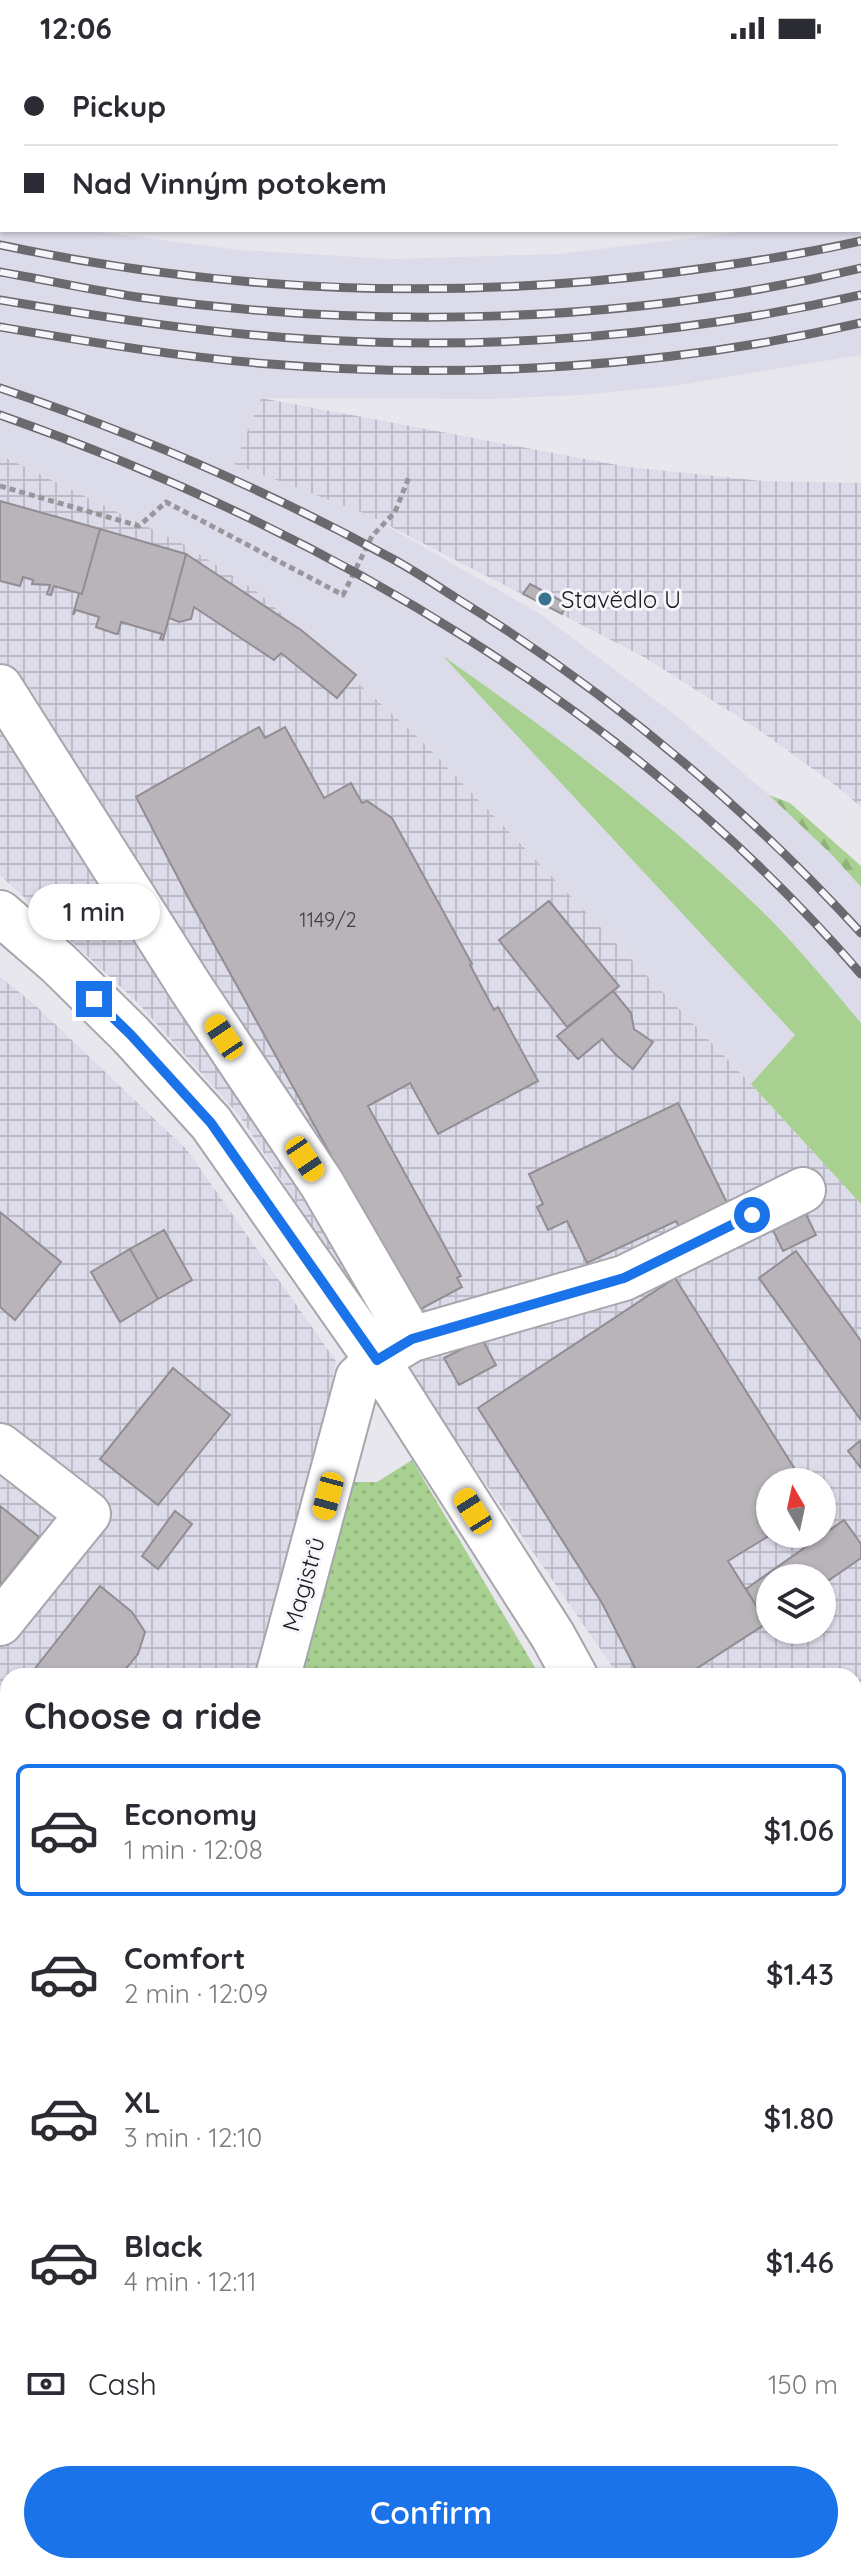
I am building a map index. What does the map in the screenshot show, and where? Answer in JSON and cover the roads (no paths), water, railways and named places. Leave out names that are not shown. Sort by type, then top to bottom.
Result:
[{"type":"street","points":[[0,687],[191,988],[322,1184],[395,1349],[571,1668]]},
{"type":"street","points":[[0,913],[58,963],[131,1035],[211,1123],[395,1349]]},
{"type":"street","points":[[395,1349],[624,1278],[803,1190]]},
{"type":"street","name":"Magistrů","points":[[280,1668],[358,1378],[395,1349]]},
{"type":"street","points":[[348,1419],[361,1425],[366,1433],[364,1483]]},
{"type":"street","points":[[0,1446],[88,1514],[0,1623]]},
{"type":"railway","points":[[0,245],[84,261],[252,282],[422,289],[507,287],[676,272],[769,259],[861,241]]},
{"type":"railway","points":[[0,272],[137,297],[226,308],[409,317],[500,316],[683,301],[773,287],[861,268]]},
{"type":"railway","points":[[0,300],[230,333],[307,339],[446,343],[586,337],[655,330],[724,321],[861,295]]},
{"type":"railway","points":[[0,327],[236,361],[417,371],[492,370],[642,360],[789,338],[861,323]]},
{"type":"railway","points":[[0,388],[149,443],[295,508],[398,562],[512,633],[670,751],[769,839],[861,933]]},
{"type":"railway","points":[[0,415],[121,461],[240,513],[355,573],[467,639],[575,712],[676,792],[772,879],[861,974]]},
{"type":"place","name":"Stavědlo U","points":[[545,599]]}]
